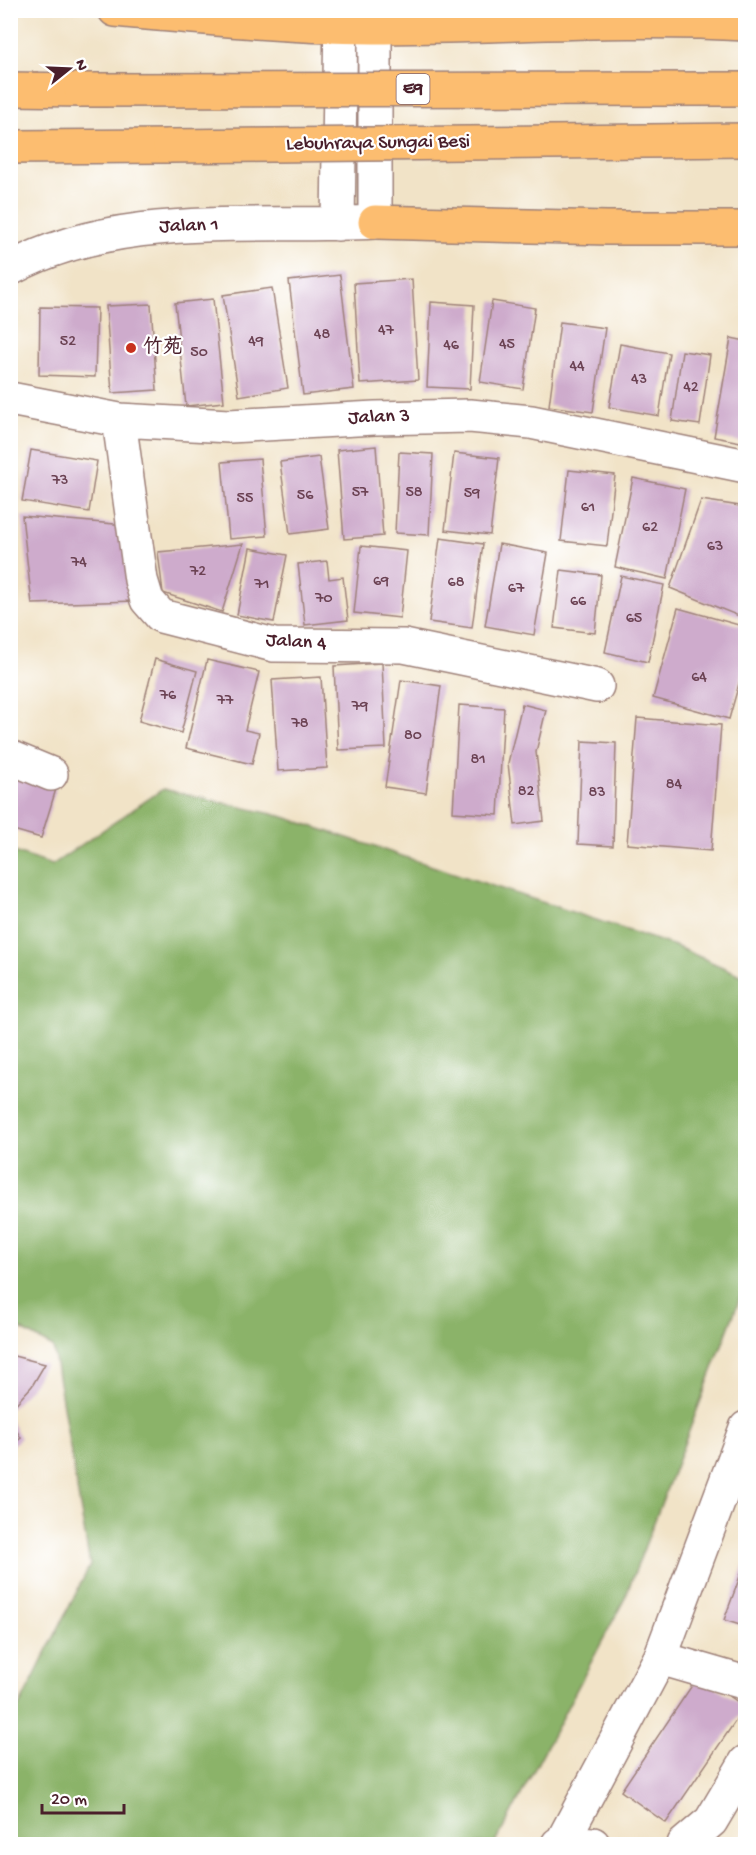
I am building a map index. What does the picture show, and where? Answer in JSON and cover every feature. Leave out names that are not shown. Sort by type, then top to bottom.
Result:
[{"type":"highway","points":[[115,10],[301,26],[340,18],[607,22],[686,15],[746,24]]},
{"type":"highway","points":[[566,10],[607,22]]},
{"type":"highway","name":"E9","points":[[10,89],[746,89]]},
{"type":"highway","name":"Lebuhraya Sungai Besi","points":[[10,147],[746,140]]},
{"type":"highway","points":[[10,165],[52,147]]},
{"type":"highway","points":[[375,222],[607,228],[746,228]]},
{"type":"street","points":[[338,224],[340,18]]},
{"type":"street","points":[[375,19],[375,222]]},
{"type":"street","name":"Jalan 1","points":[[10,269],[37,255],[76,242],[143,228],[375,222]]},
{"type":"street","name":"Jalan 3","points":[[10,399],[118,420],[229,426],[375,418],[470,416],[531,423],[746,466]]},
{"type":"street","name":"Jalan 4","points":[[118,420],[141,580],[147,600],[161,616],[274,645],[404,646],[597,686]]},
{"type":"street","points":[[10,757],[51,774]]},
{"type":"street","points":[[571,1844],[660,1658],[746,1428]]},
{"type":"street","points":[[660,1658],[746,1683]]},
{"type":"street","points":[[684,1845],[711,1821],[746,1762]]},
{"type":"green space","points":[[163,789],[281,816],[675,946],[745,977],[745,1285],[625,1598],[495,1844],[11,1844],[11,1723],[90,1565],[53,1347],[11,1324],[11,851],[52,865]]},
{"type":"building","points":[[340,275],[354,389],[303,395],[289,281]]},
{"type":"building","points":[[412,279],[418,380],[360,384],[354,283]]},
{"type":"building","points":[[272,288],[288,388],[239,396],[223,295]]},
{"type":"building","points":[[213,299],[224,402],[186,406],[175,303]]},
{"type":"building","points":[[492,301],[535,308],[523,389],[480,382]]},
{"type":"building","points":[[431,302],[474,305],[470,389],[427,387]]},
{"type":"building","name":"竹苑","points":[[151,304],[157,390],[112,393],[106,306]]},
{"type":"building","points":[[40,307],[97,308],[95,377],[39,375]]},
{"type":"building","points":[[560,322],[605,328],[593,412],[549,406]]},
{"type":"building","points":[[731,338],[746,341],[746,443],[714,437]]},
{"type":"building","points":[[620,344],[669,353],[659,416],[609,407]]},
{"type":"building","points":[[682,351],[710,355],[700,425],[672,421]]},
{"type":"building","points":[[376,446],[383,536],[344,539],[337,450]]},
{"type":"building","points":[[31,450],[97,461],[89,512],[22,501]]},
{"type":"building","points":[[399,452],[433,454],[429,535],[395,533]]},
{"type":"building","points":[[454,453],[499,458],[490,535],[445,530]]},
{"type":"building","points":[[319,457],[329,529],[290,534],[280,462]]},
{"type":"building","points":[[260,459],[267,536],[229,539],[222,462]]},
{"type":"building","points":[[569,470],[615,475],[607,546],[561,541]]},
{"type":"building","points":[[633,478],[685,489],[667,579],[615,567]]},
{"type":"building","points":[[701,500],[746,507],[746,619],[670,588]]},
{"type":"building","points":[[22,516],[126,525],[136,601],[32,604]]},
{"type":"building","points":[[440,538],[483,544],[472,628],[429,622]]},
{"type":"building","points":[[243,544],[222,612],[163,593],[158,552]]},
{"type":"building","points":[[499,544],[548,553],[534,635],[485,626]]},
{"type":"building","points":[[361,546],[407,551],[400,618],[354,613]]},
{"type":"building","points":[[250,548],[287,555],[274,622],[237,615]]},
{"type":"building","points":[[327,561],[329,579],[343,577],[348,620],[305,625],[298,564]]},
{"type":"building","points":[[561,570],[601,575],[595,633],[554,628]]},
{"type":"building","points":[[621,576],[664,585],[648,662],[605,652]]},
{"type":"building","points":[[678,608],[746,627],[746,659],[729,719],[653,698]]},
{"type":"building","points":[[155,659],[197,671],[181,733],[139,721]]},
{"type":"building","points":[[207,660],[259,672],[245,730],[259,733],[252,764],[186,748]]},
{"type":"building","points":[[382,663],[386,748],[338,750],[334,666]]},
{"type":"building","points":[[321,677],[327,768],[278,771],[272,680]]},
{"type":"building","points":[[401,680],[441,686],[426,793],[385,787]]},
{"type":"building","points":[[522,704],[546,710],[536,752],[544,821],[515,825],[508,763]]},
{"type":"building","points":[[459,705],[504,708],[498,815],[453,812]]},
{"type":"building","points":[[637,718],[721,725],[711,851],[627,844]]},
{"type":"building","points":[[582,741],[616,743],[613,846],[578,844]]},
{"type":"building","points":[[14,776],[56,789],[41,838],[10,829],[10,788]]},
{"type":"building","points":[[10,1355],[45,1364],[32,1386],[10,1410]]},
{"type":"building","points":[[10,1420],[21,1438],[10,1447]]},
{"type":"building","points":[[746,1560],[746,1627],[724,1620]]},
{"type":"building","points":[[699,1675],[745,1707],[666,1823],[621,1791]]},
{"type":"place","name":"竹苑","points":[[131,348]]}]
